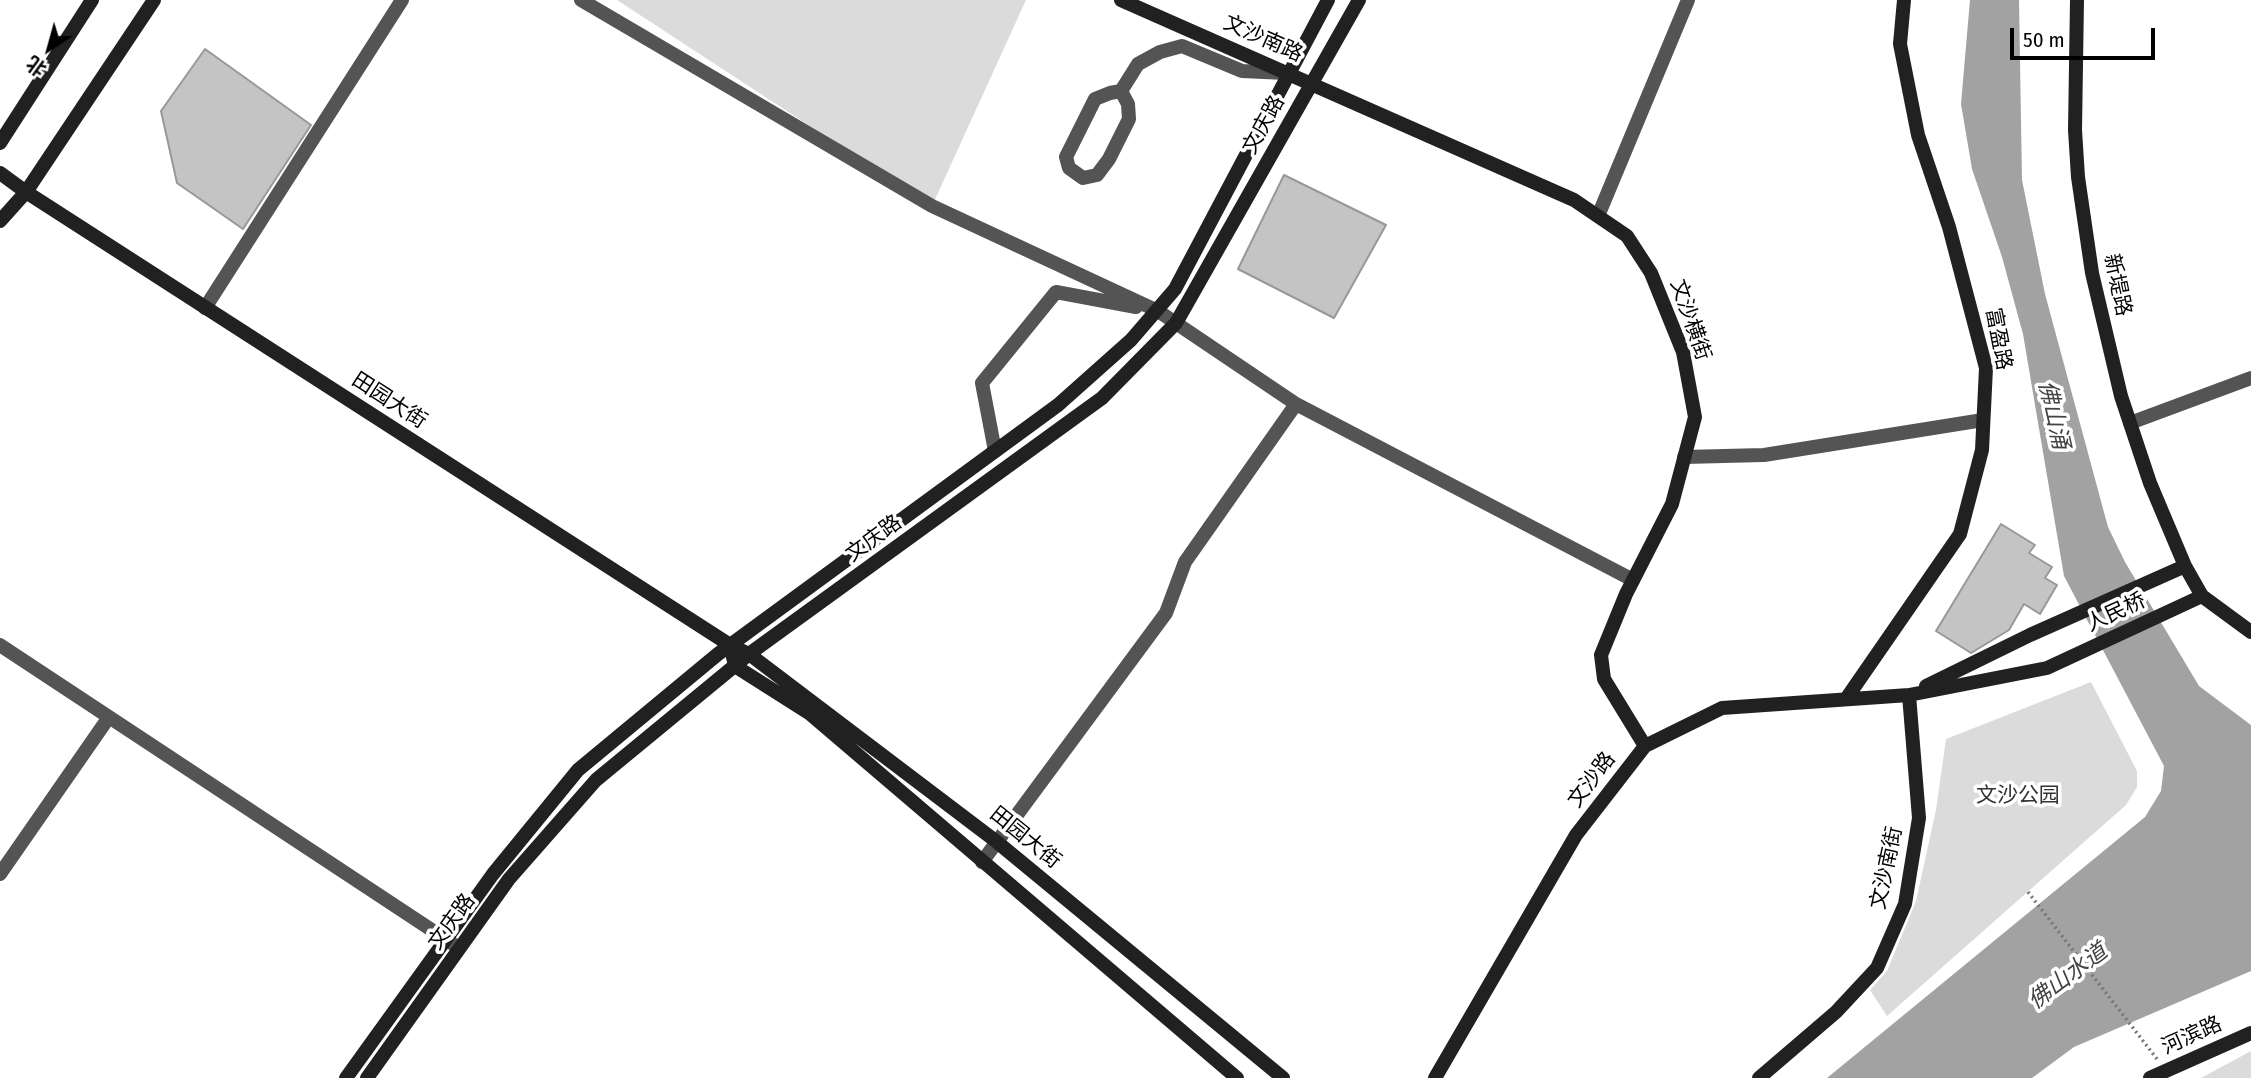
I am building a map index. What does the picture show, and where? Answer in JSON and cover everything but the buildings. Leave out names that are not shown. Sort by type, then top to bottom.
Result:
[{"type":"street","points":[[0,143],[92,0]]},
{"type":"street","points":[[0,221],[26,192],[154,0]]},
{"type":"street","points":[[205,308],[402,0]]},
{"type":"street","points":[[581,0],[932,206],[1158,311],[1296,404],[1633,580]]},
{"type":"street","name":"文沙南路","points":[[1121,0],[1311,83]]},
{"type":"street","name":"文庆路","points":[[346,1078],[493,874],[578,770],[730,645],[1058,405],[1131,340],[1158,311],[1175,289],[1328,0]]},
{"type":"street","name":"文庆路","points":[[367,1078],[509,879],[596,780],[749,654],[1102,398],[1176,323],[1359,0]]},
{"type":"street","points":[[1598,216],[1688,0]]},
{"type":"street","name":"富盈路","points":[[1846,699],[1960,534],[1982,450],[1986,368],[1950,227],[1918,135],[1900,44],[1904,0]]},
{"type":"street","name":"新堤路","points":[[2077,0],[2078,177],[2092,273],[2121,396],[2150,483],[2185,566],[2202,596]]},
{"type":"street","points":[[1121,91],[1128,104],[1129,119],[1109,159],[1097,175],[1083,178],[1069,169],[1066,157],[1096,99],[1121,91],[1138,64],[1160,52],[1182,46],[1242,71],[1288,73]]},
{"type":"street","name":"文沙横街","points":[[1311,83],[1574,200],[1627,236],[1651,273],[1683,352],[1695,417],[1672,504],[1633,580],[1601,655],[1604,679],[1645,746]]},
{"type":"street","name":"田园大街","points":[[0,173],[205,308],[730,645],[749,654],[997,842],[1283,1078]]},
{"type":"street","points":[[995,451],[982,383],[1056,292],[1158,311]]},
{"type":"street","points":[[2130,423],[2251,378]]},
{"type":"street","points":[[982,862],[1166,613],[1185,562],[1296,404]]},
{"type":"street","points":[[1685,457],[1764,455],[1983,420]]},
{"type":"street","name":"人民桥","points":[[2030,635],[2185,566]]},
{"type":"street","points":[[2202,596],[2251,632]]},
{"type":"street","name":"人民桥","points":[[2047,668],[2202,596]]},
{"type":"street","name":"文沙路","points":[[1909,695],[2030,635]]},
{"type":"street","points":[[730,645],[735,666],[809,713],[1237,1078]]},
{"type":"street","points":[[0,646],[459,948]]},
{"type":"street","name":"文沙路","points":[[1435,1078],[1576,835],[1645,746],[1722,708],[1909,695],[2047,668]]},
{"type":"street","name":"文沙南街","points":[[1759,1078],[1836,1012],[1877,968],[1905,904],[1919,818],[1909,695]]},
{"type":"street","points":[[0,874],[109,717]]},
{"type":"street","name":"河滨路","points":[[2150,1078],[2251,1033]]},
{"type":"path","points":[[2028,892],[2166,1071]]},
{"type":"green space","points":[[617,0],[1026,0],[932,206]]},
{"type":"green space","name":"文沙公园","points":[[2091,682],[2137,771],[2137,787],[2126,805],[1887,1016],[1870,990],[1887,971],[1916,901],[1936,810],[1946,739]]},
{"type":"green space","points":[[2251,1051],[2251,1078],[2201,1078]]},
{"type":"water","points":[[1970,0],[2019,0],[2022,180],[2045,294],[2108,527],[2125,562],[2199,686],[2251,725],[2251,971],[2074,1047],[2032,1078],[1827,1078],[2145,817],[2161,791],[2164,766],[2064,576],[2023,334],[2002,257],[1972,169],[1961,104]]},
{"type":"water label","name":"佛山涌","points":[[2053,415]]},
{"type":"water label","name":"佛山水道","points":[[2068,977]]}]
